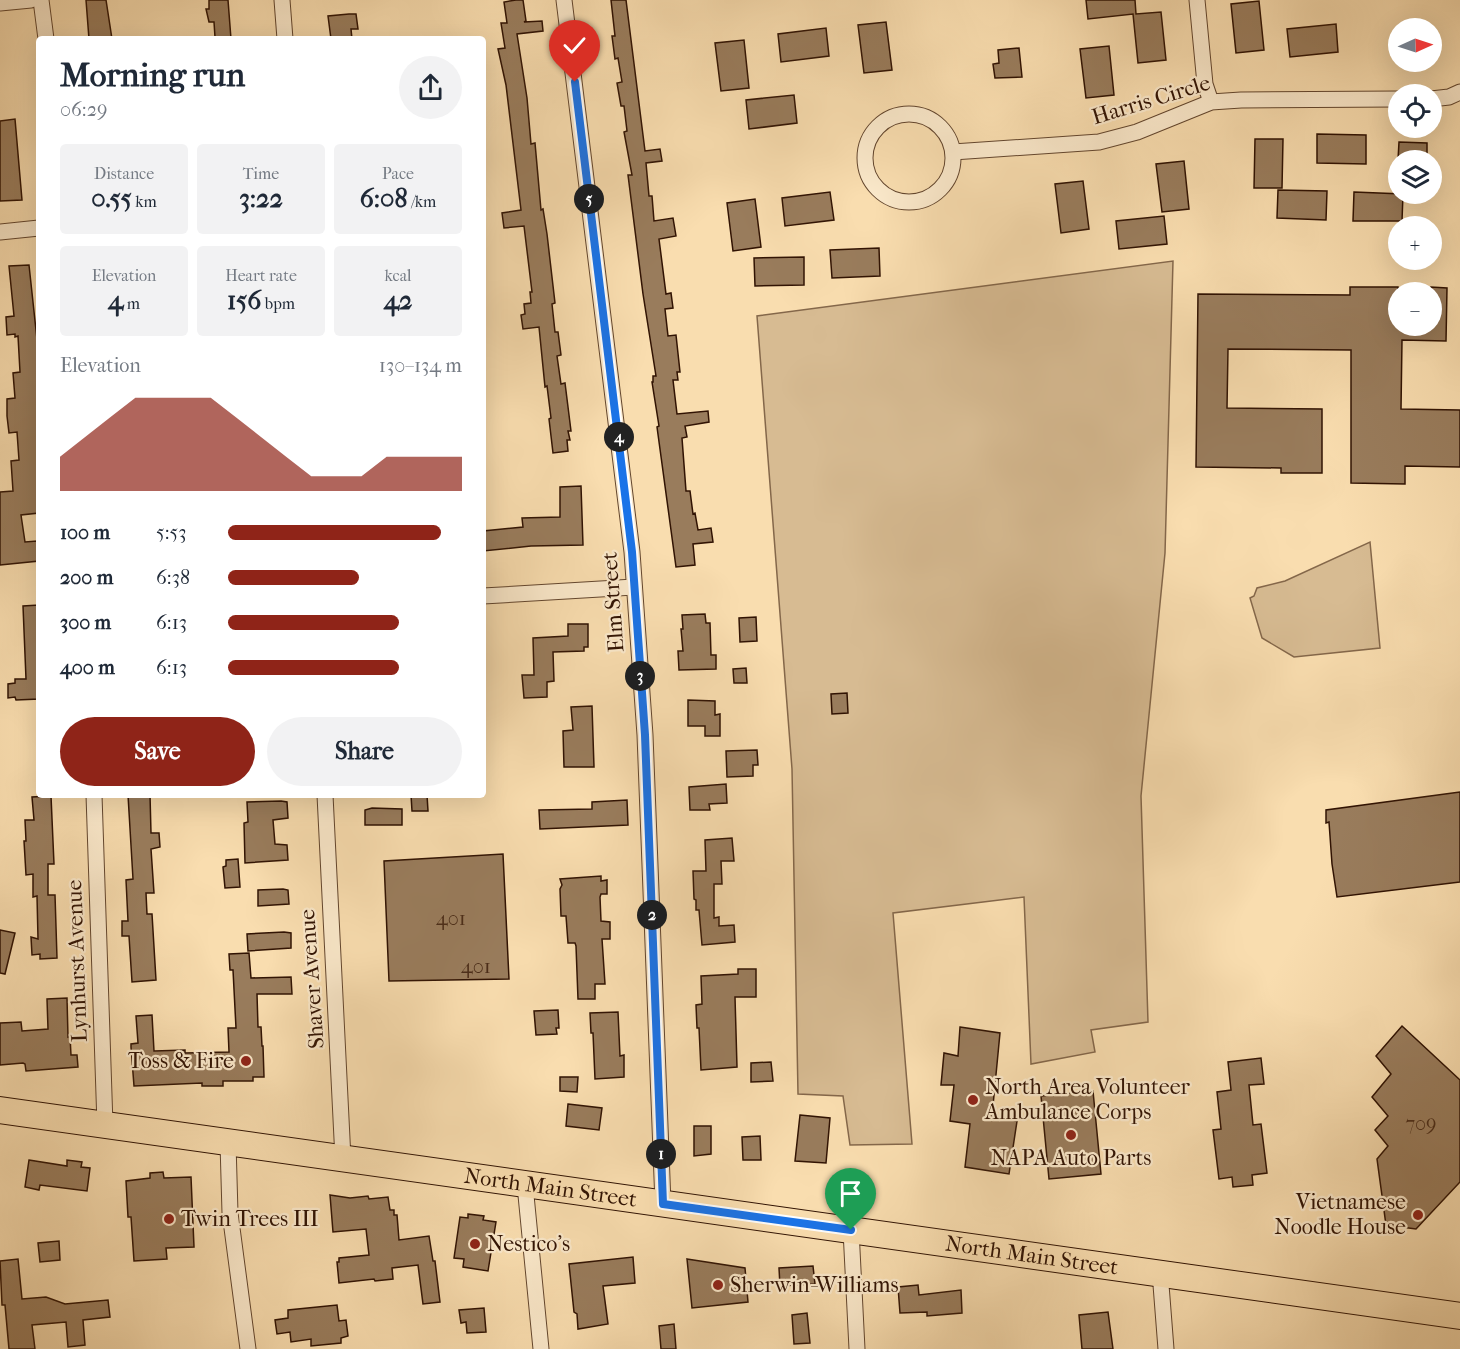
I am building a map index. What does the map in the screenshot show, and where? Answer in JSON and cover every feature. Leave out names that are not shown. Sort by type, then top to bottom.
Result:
[{"type":"main road","name":"North Main Street","points":[[0,1110],[1460,1316]]},
{"type":"street","points":[[0,3],[31,0]]},
{"type":"street","points":[[41,0],[46,36]]},
{"type":"street","points":[[282,0],[285,36]]},
{"type":"street","name":"Elm Street","points":[[564,0],[615,409],[634,587],[645,735],[663,1204]]},
{"type":"street","points":[[1197,0],[1205,84],[1211,102]]},
{"type":"street","points":[[1442,98],[1460,92]]},
{"type":"street","name":"Harris Circle","points":[[953,153],[1099,142],[1137,132],[1211,102],[1388,99]]},
{"type":"street","points":[[903,113],[921,114],[936,122],[948,136],[953,153],[952,170],[944,186],[931,197],[914,202],[897,201],[881,193],[869,180],[864,163],[866,146],[873,130],[887,118],[903,113]]},
{"type":"street","points":[[0,232],[36,228]]},
{"type":"street","points":[[486,596],[634,587]]},
{"type":"street","name":"Lynhurst Avenue","points":[[94,798],[105,1125]]},
{"type":"street","name":"Shaver Avenue","points":[[325,798],[343,1159]]},
{"type":"street","points":[[228,1143],[230,1213],[248,1349]]},
{"type":"street","points":[[525,1185],[541,1349]]},
{"type":"street","points":[[851,1230],[857,1349]]},
{"type":"street","points":[[1160,1272],[1166,1349]]},
{"type":"shaded area","points":[[1173,261],[1165,553],[1141,796],[1148,1022],[1091,1030],[1095,1052],[1031,1064],[1024,897],[893,913],[912,1144],[850,1145],[843,1096],[798,1094],[792,769],[757,316]]},
{"type":"shaded area","points":[[1370,542],[1380,648],[1294,657],[1262,638],[1250,598],[1254,596],[1257,588],[1285,581]]},
{"type":"building","points":[[86,0],[106,0],[112,36],[89,36]]},
{"type":"building","points":[[209,0],[228,0],[231,36],[215,36],[214,22],[209,22],[206,9],[209,9]]},
{"type":"building","points":[[523,0],[526,21],[524,22],[542,21],[543,31],[517,34],[527,98],[531,144],[535,143],[541,210],[543,209],[547,234],[555,303],[552,304],[555,332],[558,332],[561,355],[557,356],[561,384],[565,383],[571,431],[568,431],[570,440],[567,440],[568,451],[553,453],[549,419],[551,418],[547,386],[545,387],[539,327],[523,329],[521,315],[525,314],[524,304],[531,303],[530,292],[532,292],[524,226],[504,228],[502,213],[521,210],[506,85],[498,49],[505,48],[501,23],[507,23],[504,2]]},
{"type":"building","points":[[611,0],[626,0],[645,151],[660,149],[662,161],[646,163],[654,221],[673,218],[676,236],[659,239],[666,294],[671,293],[673,308],[665,309],[668,336],[676,335],[680,372],[677,372],[678,380],[673,380],[677,414],[708,411],[709,422],[685,426],[687,437],[682,438],[686,491],[690,491],[698,530],[711,528],[713,542],[693,544],[695,565],[676,567],[652,382],[653,376],[656,376],[628,175],[632,175],[624,132],[627,131],[624,106],[621,106],[617,83],[622,82],[618,58],[615,59]]},
{"type":"building","points":[[1086,0],[1135,0],[1136,14],[1161,12],[1166,60],[1138,63],[1133,14],[1088,19]]},
{"type":"building","points":[[1259,1],[1264,50],[1236,53],[1231,4]]},
{"type":"building","points":[[356,14],[358,29],[351,29],[352,36],[331,36],[328,16]]},
{"type":"building","points":[[886,22],[892,70],[864,73],[858,25]]},
{"type":"building","points":[[1336,24],[1338,52],[1290,57],[1287,29]]},
{"type":"building","points":[[826,28],[829,56],[781,62],[778,34]]},
{"type":"building","points":[[744,40],[749,88],[721,91],[715,43]]},
{"type":"building","points":[[1109,46],[1114,95],[1086,98],[1080,49]]},
{"type":"building","points":[[1019,48],[1022,77],[995,78],[993,64],[999,63],[998,50]]},
{"type":"building","points":[[794,95],[797,123],[749,129],[746,100]]},
{"type":"building","points":[[15,119],[22,200],[0,201],[0,121]]},
{"type":"building","points":[[1317,134],[1366,135],[1366,164],[1317,163]]},
{"type":"building","points":[[1255,139],[1283,139],[1282,188],[1254,188]]},
{"type":"building","points":[[1399,142],[1427,143],[1427,150],[1399,150]]},
{"type":"building","points":[[1184,161],[1189,209],[1162,212],[1156,164]]},
{"type":"building","points":[[1083,181],[1089,229],[1061,233],[1055,184]]},
{"type":"building","points":[[1278,190],[1327,191],[1326,220],[1277,218]]},
{"type":"building","points":[[830,192],[834,220],[785,226],[782,198]]},
{"type":"building","points":[[1354,192],[1388,193],[1388,204],[1403,204],[1402,216],[1388,216],[1388,221],[1353,221]]},
{"type":"building","points":[[755,199],[761,247],[733,251],[727,203]]},
{"type":"building","points":[[1164,216],[1167,244],[1119,249],[1116,221]]},
{"type":"building","points":[[879,248],[880,276],[832,278],[830,250]]},
{"type":"building","points":[[804,257],[804,285],[755,286],[754,258]]},
{"type":"building","points":[[29,265],[36,330],[36,513],[21,515],[25,542],[36,541],[36,561],[0,565],[0,492],[13,491],[11,461],[19,460],[17,432],[9,433],[7,416],[7,399],[15,398],[13,373],[20,372],[18,336],[7,335],[6,317],[14,316],[9,266]]},
{"type":"building","points":[[1350,287],[1388,287],[1388,336],[1442,336],[1442,288],[1447,288],[1446,341],[1402,340],[1401,409],[1460,410],[1460,467],[1405,466],[1405,484],[1351,483],[1351,350],[1228,349],[1227,408],[1322,409],[1322,473],[1281,473],[1281,468],[1196,467],[1198,294],[1350,295]]},
{"type":"building","points":[[581,486],[583,545],[531,546],[486,551],[486,531],[523,527],[522,518],[560,517],[560,487]]},
{"type":"building","points":[[36,605],[36,699],[16,700],[15,697],[8,698],[8,684],[15,683],[15,679],[26,679],[23,606]]},
{"type":"building","points":[[705,614],[706,623],[710,623],[711,655],[716,655],[716,669],[679,670],[678,651],[683,651],[682,615]]},
{"type":"building","points":[[756,617],[757,641],[740,642],[739,618]]},
{"type":"building","points":[[568,624],[588,624],[588,647],[584,647],[584,651],[553,652],[554,681],[547,682],[547,697],[524,698],[522,675],[534,675],[533,638],[568,636]]},
{"type":"building","points":[[746,668],[747,683],[734,683],[733,669]]},
{"type":"building","points":[[847,693],[848,713],[832,714],[831,694]]},
{"type":"building","points":[[688,700],[715,701],[715,715],[720,714],[720,736],[705,736],[705,726],[688,726]]},
{"type":"building","points":[[592,706],[594,767],[564,767],[563,731],[573,730],[571,707]]},
{"type":"building","points":[[757,750],[758,765],[753,765],[753,776],[727,777],[726,751]]},
{"type":"building","points":[[726,784],[727,803],[709,804],[710,810],[690,810],[689,787]]},
{"type":"building","points":[[1460,792],[1460,882],[1337,897],[1326,810]]},
{"type":"building","points":[[32,797],[51,798],[54,864],[48,864],[48,895],[55,895],[57,958],[40,959],[40,954],[32,955],[31,937],[38,939],[37,896],[33,897],[33,874],[26,875],[24,841],[26,841],[25,820],[34,820]]},
{"type":"building","points":[[128,798],[150,798],[151,833],[159,833],[160,847],[151,849],[154,893],[146,893],[147,914],[152,914],[156,980],[132,982],[129,936],[122,936],[122,921],[128,921],[126,880],[133,879]]},
{"type":"building","points":[[411,798],[427,798],[428,811],[412,811]]},
{"type":"building","points":[[627,800],[628,825],[540,829],[539,810],[592,809],[592,802]]},
{"type":"building","points":[[247,802],[287,802],[288,818],[273,820],[275,844],[287,845],[288,860],[245,863],[244,823],[248,822]]},
{"type":"building","points":[[372,808],[402,809],[402,825],[365,825],[365,810]]},
{"type":"building","points":[[732,838],[734,861],[721,861],[722,884],[714,884],[714,918],[719,917],[719,926],[734,925],[735,942],[702,945],[699,910],[696,910],[694,899],[693,871],[706,871],[705,840]]},
{"type":"building","points":[[503,854],[509,979],[389,981],[384,861]]},
{"type":"building","points":[[238,859],[240,887],[225,888],[223,867],[226,866],[226,860]]},
{"type":"building","points":[[601,876],[601,881],[607,880],[607,894],[601,894],[600,897],[601,921],[610,922],[610,939],[602,939],[605,984],[595,984],[595,999],[578,999],[576,946],[575,943],[568,943],[566,916],[561,916],[560,889],[562,885],[560,879]]},
{"type":"building","points":[[258,890],[288,890],[289,904],[258,906]]},
{"type":"building","points":[[0,930],[15,933],[5,974],[0,973]]},
{"type":"building","points":[[291,933],[291,948],[248,951],[247,934]]},
{"type":"building","points":[[249,953],[251,978],[291,977],[292,994],[257,994],[264,1077],[253,1077],[253,1081],[223,1081],[223,1086],[202,1086],[202,1083],[134,1086],[131,1044],[138,1043],[136,1016],[152,1015],[154,1051],[229,1052],[228,1028],[236,1028],[233,970],[230,970],[229,954]]},
{"type":"building","points":[[738,969],[756,969],[756,997],[735,997],[737,1067],[701,1070],[696,1005],[702,1004],[701,976],[738,974]]},
{"type":"building","points":[[67,998],[68,1037],[70,1036],[71,1055],[77,1055],[78,1067],[26,1071],[23,1063],[0,1065],[0,1023],[21,1022],[22,1031],[48,1029],[47,999]]},
{"type":"building","points":[[558,1010],[557,1034],[536,1035],[534,1011]]},
{"type":"building","points":[[618,1012],[620,1056],[624,1055],[624,1077],[595,1079],[590,1013]]},
{"type":"building","points":[[1402,1026],[1460,1080],[1460,1182],[1416,1229],[1386,1225],[1377,1159],[1388,1146],[1375,1130],[1388,1116],[1372,1097],[1391,1074],[1376,1056]]},
{"type":"building","name":"North Area Volunteer Ambulance Corps","points":[[960,1027],[1000,1033],[992,1116],[1017,1121],[1009,1174],[965,1167],[970,1124],[950,1121],[954,1085],[941,1085],[944,1053],[958,1056]]},
{"type":"building","points":[[1261,1058],[1264,1084],[1249,1085],[1253,1125],[1261,1124],[1267,1173],[1252,1175],[1253,1185],[1233,1187],[1232,1177],[1219,1179],[1213,1130],[1221,1129],[1217,1092],[1231,1090],[1228,1062]]},
{"type":"building","points":[[771,1062],[773,1081],[751,1082],[751,1063]]},
{"type":"building","points":[[560,1077],[578,1077],[577,1092],[560,1091]]},
{"type":"building","name":"NAPA Auto Parts","points":[[1093,1091],[1101,1174],[1049,1179],[1041,1096]]},
{"type":"building","points":[[568,1104],[602,1108],[599,1130],[566,1126]]},
{"type":"building","points":[[800,1115],[830,1118],[826,1163],[795,1161]]},
{"type":"building","points":[[694,1126],[711,1126],[711,1154],[694,1156]]},
{"type":"building","points":[[760,1136],[761,1160],[743,1160],[742,1137]]},
{"type":"building","points":[[29,1160],[67,1166],[67,1160],[82,1162],[81,1167],[90,1168],[87,1191],[40,1185],[39,1190],[25,1187]]},
{"type":"building","name":"Twin Trees III","points":[[163,1172],[164,1178],[191,1177],[194,1247],[166,1248],[167,1259],[134,1261],[126,1181],[150,1178],[150,1173]]},
{"type":"building","points":[[330,1195],[350,1198],[368,1196],[369,1199],[388,1197],[390,1210],[394,1210],[394,1215],[397,1215],[399,1240],[429,1236],[433,1261],[435,1261],[440,1302],[423,1304],[418,1265],[392,1268],[393,1279],[339,1283],[337,1262],[339,1258],[369,1255],[366,1229],[333,1232]]},
{"type":"building","name":"Nestico's","points":[[468,1214],[484,1216],[483,1220],[496,1222],[488,1271],[463,1267],[464,1259],[454,1258],[460,1217],[468,1218]]},
{"type":"building","points":[[59,1241],[60,1260],[40,1262],[38,1243]]},
{"type":"building","points":[[633,1257],[635,1283],[603,1286],[608,1324],[578,1329],[569,1264]]},
{"type":"building","points":[[18,1259],[22,1299],[46,1297],[65,1304],[108,1300],[110,1317],[83,1320],[85,1345],[68,1347],[66,1322],[32,1325],[35,1349],[9,1349],[5,1305],[2,1305],[0,1261]]},
{"type":"building","name":"Sherwin-Williams","points":[[687,1259],[745,1268],[748,1302],[692,1308]]},
{"type":"building","points":[[813,1266],[815,1284],[780,1286],[779,1268]]},
{"type":"building","points":[[918,1285],[919,1295],[961,1290],[962,1313],[927,1316],[927,1312],[900,1313],[898,1287]]},
{"type":"building","points":[[337,1305],[339,1321],[346,1320],[348,1336],[341,1338],[341,1343],[311,1346],[311,1339],[291,1342],[290,1332],[277,1334],[275,1320],[288,1318],[288,1310]]},
{"type":"building","points":[[484,1308],[486,1332],[467,1333],[466,1322],[461,1323],[459,1310]]},
{"type":"building","points":[[1108,1312],[1113,1349],[1082,1349],[1079,1315]]},
{"type":"building","points":[[807,1313],[810,1343],[794,1344],[792,1315]]},
{"type":"building","points":[[674,1324],[676,1349],[661,1349],[659,1326]]},
{"type":"place","name":"Toss & Fire","points":[[246,1061]]},
{"type":"place","name":"North Area Volunteer Ambulance Corps","points":[[973,1100]]},
{"type":"place","name":"NAPA Auto Parts","points":[[1071,1135]]},
{"type":"place","name":"Vietnamese Noodle House","points":[[1418,1215]]},
{"type":"place","name":"Twin Trees III","points":[[169,1219]]},
{"type":"place","name":"Nestico's","points":[[475,1244]]},
{"type":"place","name":"Sherwin-Williams","points":[[718,1285]]},
{"type":"route","points":[[575,82],[632,552],[645,735],[663,1204],[851,1230]]}]
